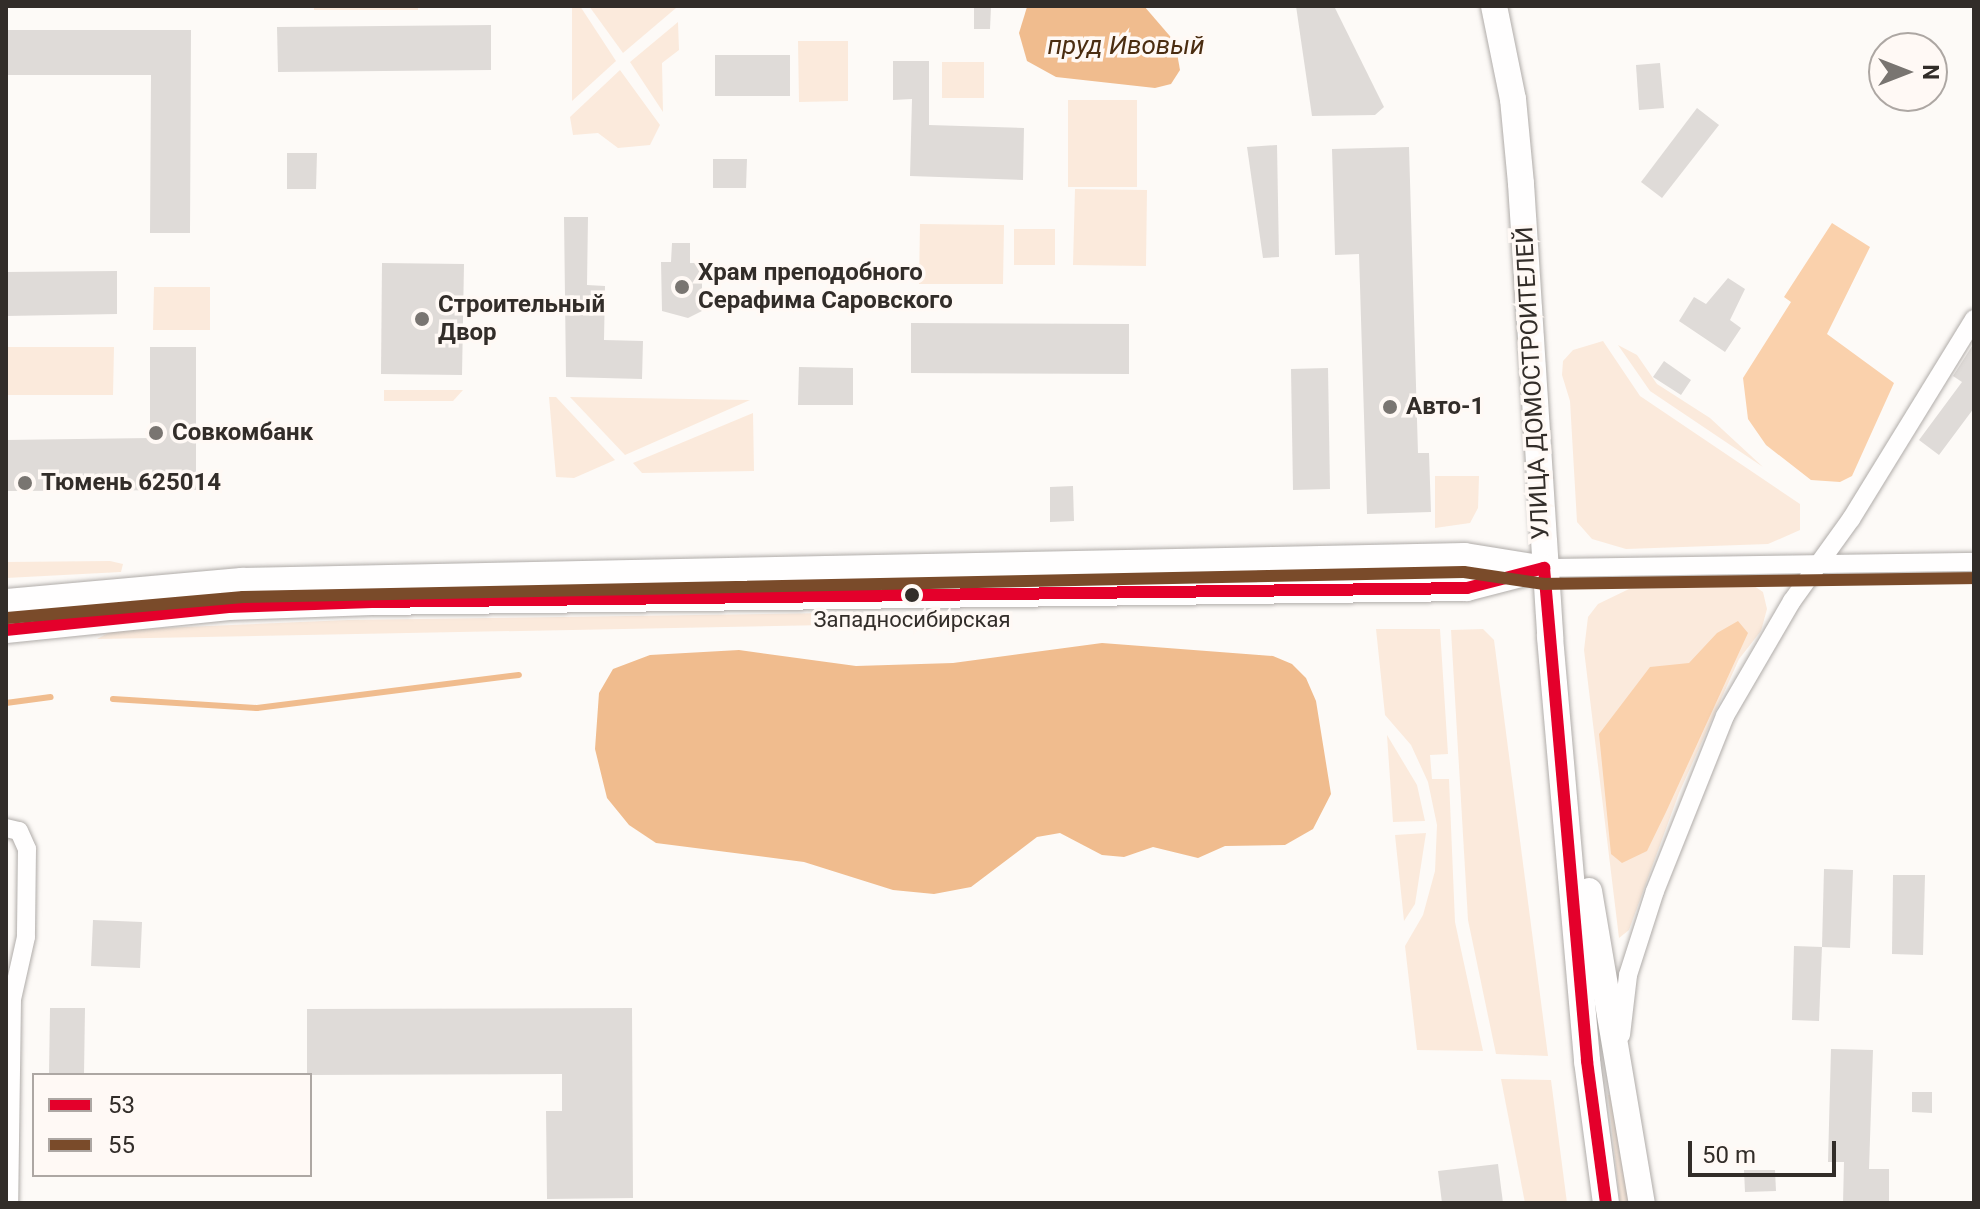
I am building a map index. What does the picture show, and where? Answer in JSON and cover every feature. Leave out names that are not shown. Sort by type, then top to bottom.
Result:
[{"type":"main road","name":"УЛИЦА ДОМОСТРОИТЕЛЕЙ","points":[[1494,6],[1513,99],[1520,170],[1544,568],[1564,761],[1587,1061],[1606,1203]]},
{"type":"main road","points":[[6,602],[242,581],[1465,556],[1544,568]]},
{"type":"main road","points":[[6,630],[229,607],[372,602],[1467,588],[1544,568]]},
{"type":"main road","name":"УЛИЦА ДОМОСТРОИТЕЛЕЙ","points":[[1564,761],[1619,1054],[1642,1203]]},
{"type":"street","points":[[1619,1054],[1628,975],[1655,891],[1725,716],[1792,601],[1821,562],[1974,319]]},
{"type":"street","points":[[1544,568],[1974,562]]},
{"type":"street","points":[[6,828],[19,831],[27,849],[26,937],[12,999],[9,1203]]},
{"type":"shaded area","points":[[314,6],[418,6],[418,10],[314,10]]},
{"type":"shaded area","points":[[572,6],[580,6],[616,61],[572,101]]},
{"type":"shaded area","points":[[589,6],[674,6],[676,8],[623,53]]},
{"type":"shaded area","points":[[678,22],[679,50],[662,63],[663,112],[630,62]]},
{"type":"shaded area","points":[[798,41],[848,41],[848,101],[799,102]]},
{"type":"shaded area","points":[[942,62],[984,62],[984,98],[942,98]]},
{"type":"shaded area","points":[[620,70],[660,125],[650,145],[618,148],[598,133],[573,135],[570,117]]},
{"type":"shaded area","points":[[1068,100],[1137,100],[1137,187],[1068,187]]},
{"type":"shaded area","points":[[1075,189],[1147,190],[1146,266],[1073,265]]},
{"type":"shaded area","points":[[1832,223],[1870,247],[1827,334],[1894,383],[1852,476],[1840,482],[1811,480],[1766,445],[1748,419],[1743,378],[1791,302],[1784,297]]},
{"type":"shaded area","points":[[920,224],[1004,225],[1003,284],[919,284]]},
{"type":"shaded area","points":[[1014,229],[1055,229],[1055,265],[1014,265]]},
{"type":"shaded area","points":[[154,287],[210,287],[210,330],[153,330]]},
{"type":"shaded area","points":[[1603,341],[1640,396],[1800,504],[1800,530],[1768,544],[1626,549],[1592,539],[1577,522],[1570,401],[1562,375],[1563,361],[1573,350]]},
{"type":"shaded area","points":[[1618,345],[1637,355],[1657,384],[1710,418],[1763,467],[1650,391]]},
{"type":"shaded area","points":[[6,347],[114,347],[113,395],[6,395]]},
{"type":"shaded area","points":[[384,390],[463,390],[453,401],[384,401]]},
{"type":"shaded area","points":[[549,397],[556,397],[615,460],[574,478],[556,477]]},
{"type":"shaded area","points":[[570,397],[750,400],[625,455]]},
{"type":"shaded area","points":[[753,413],[754,471],[642,473],[633,463]]},
{"type":"shaded area","points":[[1435,476],[1479,476],[1478,508],[1470,523],[1435,528]]},
{"type":"shaded area","points":[[110,561],[123,564],[121,572],[6,578],[6,562]]},
{"type":"shaded area","points":[[1754,586],[1763,592],[1767,609],[1761,631],[1739,659],[1679,793],[1629,930],[1619,938],[1584,650],[1588,617],[1598,604],[1629,589]]},
{"type":"shaded area","points":[[827,613],[828,625],[97,639],[114,630],[348,620]]},
{"type":"shaded area","points":[[1738,621],[1748,633],[1666,812],[1647,851],[1622,863],[1611,854],[1599,734],[1650,667],[1689,663],[1717,633]]},
{"type":"shaded area","points":[[1376,629],[1440,629],[1448,754],[1430,755],[1432,779],[1449,779],[1455,922],[1483,1051],[1417,1050],[1405,946],[1423,915],[1435,871],[1437,825],[1428,782],[1411,745],[1385,715]]},
{"type":"shaded area","points":[[1483,629],[1494,640],[1548,1056],[1496,1054],[1468,920],[1451,630]]},
{"type":"shaded area","points":[[1387,735],[1417,785],[1425,821],[1393,822]]},
{"type":"shaded area","points":[[1426,833],[1415,904],[1404,921],[1395,835]]},
{"type":"shaded area","points":[[1501,1079],[1551,1080],[1567,1203],[1525,1203]]},
{"type":"shaded area","points":[[1608,1095],[1615,1095],[1632,1203],[1620,1203]]},
{"type":"water","name":"пруд Ивовый","points":[[1144,6],[1175,42],[1180,70],[1171,84],[1155,88],[1056,77],[1027,61],[1019,33],[1027,7]]},
{"type":"water","points":[[1102,643],[1273,656],[1292,664],[1306,678],[1316,701],[1331,794],[1313,829],[1285,845],[1225,846],[1198,858],[1153,847],[1124,857],[1102,855],[1060,833],[1037,837],[971,887],[934,894],[893,890],[804,862],[656,843],[629,825],[607,798],[595,749],[599,693],[613,669],[650,655],[739,650],[856,666],[953,663]]},
{"type":"building","points":[[1296,6],[1334,6],[1384,107],[1375,115],[1312,116]]},
{"type":"building","points":[[974,7],[991,7],[990,29],[974,29]]},
{"type":"building","points":[[491,25],[491,70],[278,72],[277,27]]},
{"type":"building","points":[[6,30],[191,30],[190,233],[150,233],[151,75],[6,75]]},
{"type":"building","points":[[715,55],[790,55],[790,96],[715,96]]},
{"type":"building","points":[[893,61],[929,61],[929,125],[1024,128],[1023,180],[910,176],[912,99],[893,100]]},
{"type":"building","points":[[1660,63],[1664,108],[1639,110],[1636,65]]},
{"type":"building","points":[[1697,108],[1719,125],[1662,198],[1641,182]]},
{"type":"building","points":[[1277,145],[1279,257],[1263,258],[1247,147]]},
{"type":"building","points":[[1409,147],[1418,453],[1429,453],[1431,512],[1367,514],[1359,254],[1335,255],[1332,149]]},
{"type":"building","points":[[287,153],[317,153],[316,189],[287,189]]},
{"type":"building","points":[[713,159],[747,159],[746,188],[713,188]]},
{"type":"building","points":[[564,217],[588,217],[587,285],[605,286],[604,340],[643,341],[642,379],[566,377]]},
{"type":"building","name":"Храм преподобного Серафима Саровского","points":[[672,243],[690,243],[690,263],[702,263],[702,311],[688,318],[662,311],[661,262],[671,262]]},
{"type":"building","name":"Строительный Двор","points":[[382,263],[464,264],[462,375],[381,374]]},
{"type":"building","points":[[117,271],[117,314],[6,316],[6,272]]},
{"type":"building","points":[[1728,278],[1745,289],[1730,320],[1741,328],[1725,352],[1679,321],[1694,297],[1706,304]]},
{"type":"building","points":[[911,323],[1129,324],[1129,374],[911,373]]},
{"type":"building","points":[[1974,343],[1974,408],[1939,455],[1919,440],[1962,382],[1953,376]]},
{"type":"building","points":[[150,347],[196,347],[196,490],[6,491],[6,440],[150,438]]},
{"type":"building","points":[[1664,361],[1691,380],[1681,395],[1653,377]]},
{"type":"building","points":[[799,367],[853,368],[853,405],[798,405]]},
{"type":"building","points":[[1328,368],[1330,489],[1293,490],[1291,369]]},
{"type":"building","points":[[1073,486],[1074,521],[1050,522],[1050,487]]},
{"type":"building","points":[[1824,869],[1853,870],[1850,948],[1822,947]]},
{"type":"building","points":[[1893,875],[1925,875],[1923,955],[1892,954]]},
{"type":"building","points":[[93,920],[142,922],[140,968],[91,966]]},
{"type":"building","points":[[1794,946],[1822,947],[1819,1021],[1792,1020]]},
{"type":"building","points":[[50,1008],[85,1008],[84,1073],[49,1073]]},
{"type":"building","points":[[632,1008],[633,1198],[547,1199],[546,1111],[562,1111],[562,1074],[312,1075],[307,1073],[307,1009]]},
{"type":"building","points":[[1831,1049],[1873,1050],[1869,1169],[1889,1169],[1889,1203],[1843,1203],[1844,1162],[1828,1162]]},
{"type":"building","points":[[1912,1092],[1932,1092],[1932,1113],[1912,1112]]},
{"type":"building","points":[[1498,1164],[1503,1203],[1442,1203],[1438,1171]]},
{"type":"building","points":[[1744,1170],[1775,1170],[1776,1191],[1745,1192]]},
{"type":"waterway","points":[[113,699],[257,708],[519,675]]},
{"type":"waterway","points":[[6,703],[51,697]]},
{"type":"transit line","name":"53","points":[[1544,568],[1587,1061],[1606,1203]]},
{"type":"transit line","name":"53","points":[[6,630],[229,607],[372,602],[1467,588],[1544,568]]},
{"type":"transit line","name":"55","points":[[7,618],[243,597],[1464,572],[1544,584],[1974,578]]},
{"type":"place","name":"Храм преподобного Серафима Саровского","points":[[682,287]]},
{"type":"place","name":"Строительный Двор","points":[[422,319]]},
{"type":"place","name":"Авто-1","points":[[1390,407]]},
{"type":"place","name":"Совкомбанк","points":[[156,433]]},
{"type":"place","name":"Тюмень 625014","points":[[25,483]]},
{"type":"place","name":"Западносибирская","points":[[912,595]]}]
